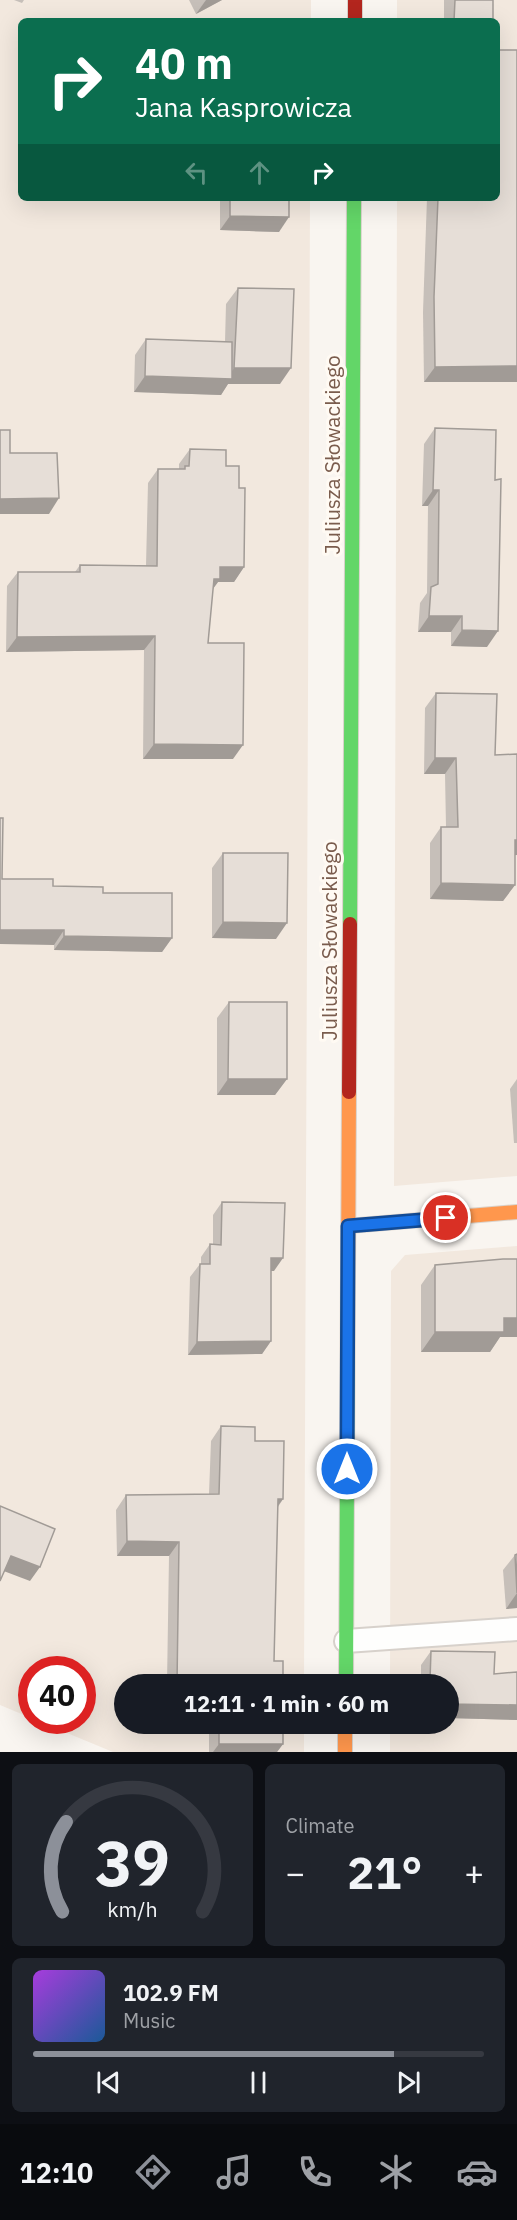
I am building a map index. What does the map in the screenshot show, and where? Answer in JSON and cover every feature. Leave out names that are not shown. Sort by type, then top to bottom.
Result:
[{"type":"street","points":[[355,0],[355,18]]},
{"type":"street","name":"Juliusza Słowackiego","points":[[346,1674],[354,201]]},
{"type":"street","points":[[348,1226],[517,1212]]},
{"type":"street","points":[[345,1734],[345,1752]]},
{"type":"lane","points":[[346,1641],[517,1629]]},
{"type":"shaded area","points":[[0,0],[311,0],[311,18],[18,18],[18,201],[310,201],[304,1674],[114,1674],[114,1734],[304,1734],[304,1752],[113,1752],[69,1734],[96,1734],[96,1656],[18,1656],[18,1713],[0,1705]]},
{"type":"shaded area","points":[[397,0],[517,0],[517,1176],[394,1186],[397,201],[500,201],[500,18],[397,18]]},
{"type":"shaded area","points":[[517,1246],[517,1752],[390,1752],[390,1734],[459,1734],[459,1674],[390,1674],[391,1271],[405,1255]]},
{"type":"building","points":[[455,0],[493,0],[493,18],[454,18]]},
{"type":"building","points":[[500,50],[517,50],[517,366],[435,367],[434,297],[438,201],[500,201]]},
{"type":"building","points":[[230,201],[289,201],[289,217],[230,216]]},
{"type":"building","points":[[238,288],[294,289],[291,368],[234,368]]},
{"type":"building","points":[[146,339],[232,342],[232,379],[145,376]]},
{"type":"building","points":[[435,428],[496,430],[495,480],[501,479],[498,631],[462,630],[462,616],[429,616],[431,587],[438,584],[439,490],[433,490]]},
{"type":"building","points":[[0,430],[10,430],[10,453],[57,453],[59,498],[0,499]]},
{"type":"building","points":[[190,449],[226,450],[226,466],[239,466],[239,488],[245,488],[244,567],[220,567],[220,579],[214,579],[208,643],[244,643],[243,745],[154,744],[155,636],[17,637],[18,572],[80,572],[80,565],[157,566],[158,469],[185,469],[185,466],[189,466]]},
{"type":"building","points":[[436,693],[497,694],[495,755],[517,754],[515,885],[441,883],[441,827],[458,827],[456,758],[435,758]]},
{"type":"building","points":[[0,818],[3,818],[2,879],[53,879],[53,886],[103,887],[103,893],[172,893],[172,938],[64,936],[64,930],[0,930]]},
{"type":"building","points":[[223,853],[288,853],[287,923],[223,922]]},
{"type":"building","points":[[229,1002],[287,1002],[287,1079],[228,1079]]},
{"type":"building","points":[[222,1202],[285,1203],[283,1258],[271,1258],[271,1341],[197,1342],[200,1264],[210,1264],[210,1244],[221,1245]]},
{"type":"building","points":[[517,1259],[517,1318],[504,1318],[504,1332],[435,1332],[435,1265]]},
{"type":"building","points":[[221,1426],[255,1427],[255,1441],[284,1441],[283,1499],[278,1499],[274,1661],[283,1661],[283,1674],[177,1674],[179,1542],[127,1541],[126,1495],[219,1494]]},
{"type":"building","points":[[0,1506],[55,1529],[40,1567],[11,1556],[0,1581]]},
{"type":"building","points":[[517,1554],[517,1593],[515,1555]]},
{"type":"building","points":[[431,1651],[495,1652],[494,1674],[517,1672],[517,1705],[459,1704],[459,1674],[430,1674]]},
{"type":"building","points":[[219,1734],[283,1734],[283,1744],[219,1744]]},
{"type":"traffic: fast","points":[[350,924],[354,201]]},
{"type":"traffic: fast","points":[[346,1674],[348,1275]]},
{"type":"traffic: slow","points":[[348,1275],[349,1092]]},
{"type":"traffic: slow","points":[[348,1226],[517,1212]]},
{"type":"traffic: slow","points":[[345,1734],[345,1752]]},
{"type":"traffic: jam","points":[[355,0],[355,18]]},
{"type":"traffic: jam","points":[[349,1092],[350,924]]},
{"type":"route","points":[[347,1469],[348,1226],[446,1218]]}]
